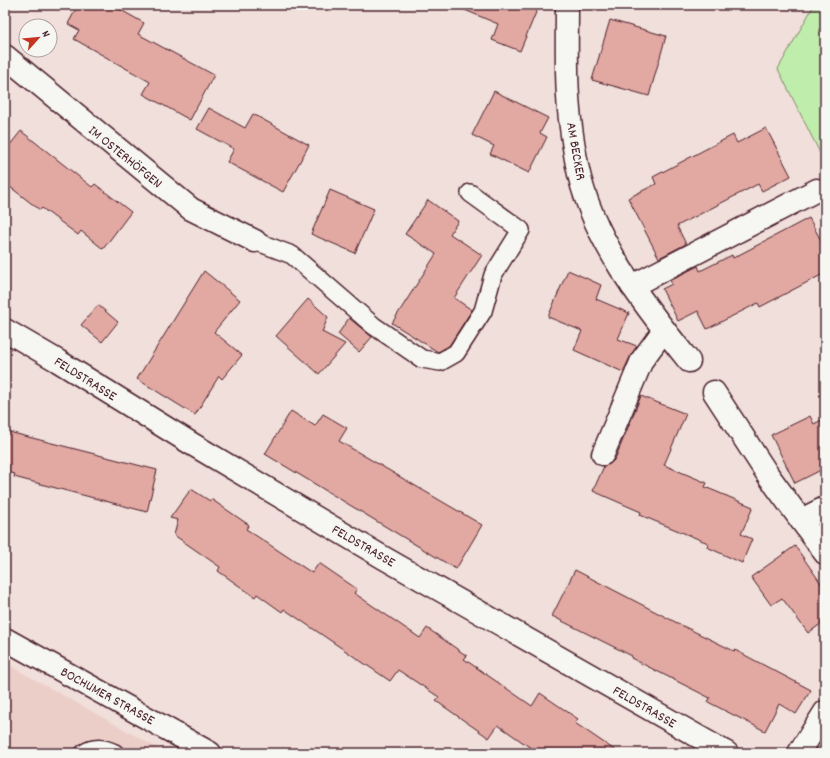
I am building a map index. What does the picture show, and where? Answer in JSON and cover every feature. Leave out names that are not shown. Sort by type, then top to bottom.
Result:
[{"type":"street","name":"AM BECKER","points":[[567,5],[568,96],[577,166],[588,205],[604,240],[632,286],[689,361]]},
{"type":"street","name":"IM OSTERHÖFGEN","points":[[5,56],[191,209],[255,241]]},
{"type":"street","points":[[632,286],[817,190]]},
{"type":"street","name":"FELDSTRASSE","points":[[5,330],[377,554],[727,753]]},
{"type":"street","points":[[603,454],[642,360],[664,330]]},
{"type":"street","points":[[714,392],[768,475],[825,553]]},
{"type":"street","points":[[801,520],[825,508]]},
{"type":"street","name":"BOCHUMER STRASSE","points":[[5,639],[210,753]]},
{"type":"street","points":[[799,753],[825,712]]},
{"type":"lane","points":[[255,241],[292,255],[374,326],[422,359],[440,362],[456,353],[483,311],[492,275],[521,230],[470,193]]},
{"type":"lane","points":[[84,753],[93,748],[107,749],[115,753]]},
{"type":"shaded area","points":[[5,663],[163,751],[167,753],[5,753]]},
{"type":"green space","points":[[814,5],[825,5],[825,151],[820,153],[778,69]]},
{"type":"building","points":[[78,5],[112,5],[144,23],[138,34],[214,75],[190,120],[143,94],[150,82],[74,39],[79,30],[68,24]]},
{"type":"building","points":[[453,5],[539,5],[520,51],[492,40],[498,24]]},
{"type":"building","points":[[610,20],[666,36],[649,96],[592,80]]},
{"type":"building","points":[[494,91],[548,118],[540,133],[547,137],[529,173],[490,154],[494,146],[472,135]]},
{"type":"building","points":[[209,108],[245,128],[253,114],[309,145],[283,192],[227,162],[234,149],[197,129]]},
{"type":"building","points":[[766,128],[791,176],[762,191],[758,184],[677,226],[686,244],[659,258],[628,198],[656,184],[653,177],[733,135],[737,143]]},
{"type":"building","points":[[21,131],[92,187],[95,184],[131,212],[103,249],[81,231],[78,235],[42,208],[40,210],[5,183],[5,151]]},
{"type":"building","points":[[330,190],[374,209],[355,253],[311,234]]},
{"type":"building","points":[[428,200],[458,221],[450,234],[482,255],[454,298],[472,310],[449,346],[438,352],[392,323],[436,254],[405,234]]},
{"type":"building","points":[[809,218],[825,248],[825,273],[760,307],[758,303],[707,329],[698,311],[678,321],[662,289],[672,284],[670,280],[698,266],[700,271],[732,255],[733,258]]},
{"type":"building","points":[[568,270],[601,285],[596,299],[629,313],[618,339],[637,346],[623,372],[574,350],[582,331],[548,317]]},
{"type":"building","points":[[204,271],[240,300],[214,332],[242,355],[222,379],[219,376],[195,415],[137,379]]},
{"type":"building","points":[[308,299],[328,317],[322,332],[345,344],[319,374],[276,336]]},
{"type":"building","points":[[98,305],[118,322],[102,342],[81,325]]},
{"type":"building","points":[[349,318],[372,337],[359,352],[338,334]]},
{"type":"building","points":[[641,396],[686,414],[664,465],[707,483],[705,487],[753,507],[741,534],[752,539],[742,563],[707,547],[708,543],[640,515],[641,512],[593,491],[604,466],[610,464],[615,459]]},
{"type":"building","points":[[291,411],[315,426],[323,414],[347,428],[339,441],[482,525],[456,569],[265,454]]},
{"type":"building","points":[[810,416],[814,424],[825,418],[825,468],[795,483],[771,435]]},
{"type":"building","points":[[5,431],[157,470],[147,512],[14,477],[15,474],[5,472]]},
{"type":"building","points":[[191,489],[210,501],[211,499],[249,525],[246,529],[312,573],[319,563],[357,589],[354,593],[420,638],[427,628],[467,656],[464,659],[532,706],[540,693],[578,719],[575,723],[619,753],[538,753],[498,725],[489,738],[436,701],[439,697],[398,670],[390,681],[284,609],[282,612],[257,594],[255,597],[218,571],[220,567],[174,535],[178,520],[170,518]]},
{"type":"building","points":[[795,546],[825,589],[825,621],[808,633],[782,598],[771,605],[751,577]]},
{"type":"building","points":[[575,570],[683,626],[734,651],[735,650],[811,690],[796,714],[779,704],[765,731],[708,702],[710,698],[631,658],[632,656],[552,616]]}]
